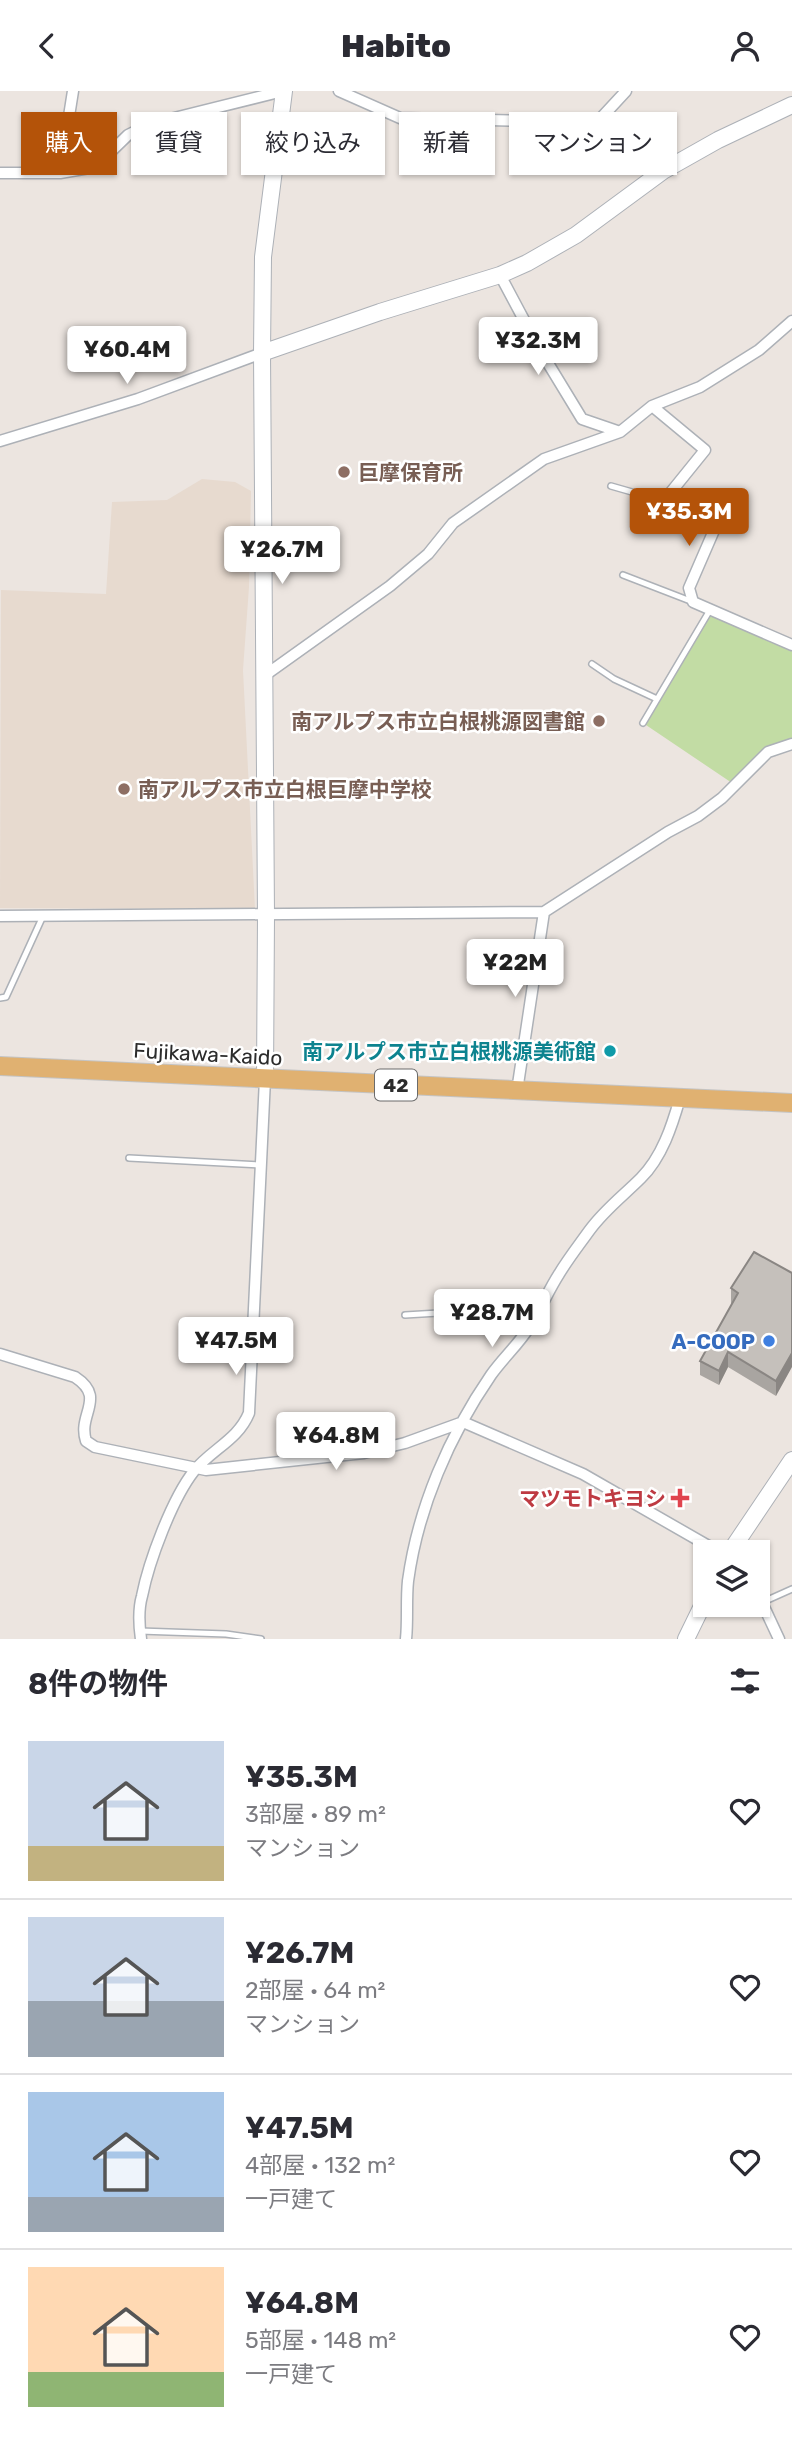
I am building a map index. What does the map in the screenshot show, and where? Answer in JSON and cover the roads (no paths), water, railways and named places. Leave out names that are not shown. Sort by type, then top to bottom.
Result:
[{"type":"main road","name":"Fujikawa-Kaido","points":[[0,1066],[792,1103]]},
{"type":"street","points":[[70,112],[73,91]]},
{"type":"street","points":[[117,146],[128,135],[150,124],[283,91],[263,257],[267,915],[265,1079],[249,1413],[244,1426],[195,1469],[180,1492],[141,1596],[141,1635]]},
{"type":"street","points":[[340,91],[400,118],[582,122],[602,117],[625,91]]},
{"type":"street","points":[[0,441],[138,399],[380,312],[500,275],[553,250],[663,171],[718,140],[792,105]]},
{"type":"street","points":[[0,173],[21,173]]},
{"type":"street","points":[[500,275],[540,350],[582,419],[620,432]]},
{"type":"street","points":[[264,677],[390,586],[428,554],[453,523],[491,494],[544,459],[620,432],[652,406],[700,387],[759,351],[792,321]]},
{"type":"street","points":[[652,406],[705,450],[667,497],[674,510],[715,528],[689,588],[693,602],[792,645]]},
{"type":"street","points":[[0,916],[544,912],[668,832],[698,816],[722,798],[768,752],[792,744]]},
{"type":"street","points":[[517,1091],[544,912]]},
{"type":"street","points":[[407,1639],[408,1584],[413,1552],[432,1489],[463,1422],[491,1374],[522,1336],[559,1274],[600,1215],[643,1177],[657,1158],[673,1125],[680,1098]]},
{"type":"street","points":[[0,1354],[84,1382],[90,1388],[91,1397],[84,1434],[86,1441],[94,1447],[206,1470],[363,1453],[405,1443],[463,1422],[583,1474],[698,1540]]},
{"type":"street","points":[[738,1540],[792,1460]]},
{"type":"street","points":[[686,1639],[697,1617]]},
{"type":"street","points":[[769,1617],[779,1639]]},
{"type":"lane","points":[[611,486],[670,503]]},
{"type":"lane","points":[[623,575],[693,602]]},
{"type":"lane","points":[[643,723],[710,610]]},
{"type":"lane","points":[[592,664],[614,679],[657,699]]},
{"type":"lane","points":[[0,998],[6,997],[43,916]]},
{"type":"lane","points":[[129,1158],[261,1165]]},
{"type":"lane","points":[[405,1315],[541,1307]]},
{"type":"lane","points":[[770,1595],[792,1588]]},
{"type":"lane","points":[[141,1635],[226,1634],[261,1639]]},
{"type":"place","name":"巨摩保育所","points":[[344,472]]},
{"type":"place","name":"南アルプス市立白根桃源図書館","points":[[599,721]]},
{"type":"place","name":"南アルプス市立白根巨摩中学校","points":[[124,789]]},
{"type":"place","name":"南アルプス市立白根桃源美術館","points":[[610,1051]]},
{"type":"place","name":"A-COOP","points":[[769,1341]]},
{"type":"place","name":"マツモトキヨシ","points":[[680,1498]]}]
